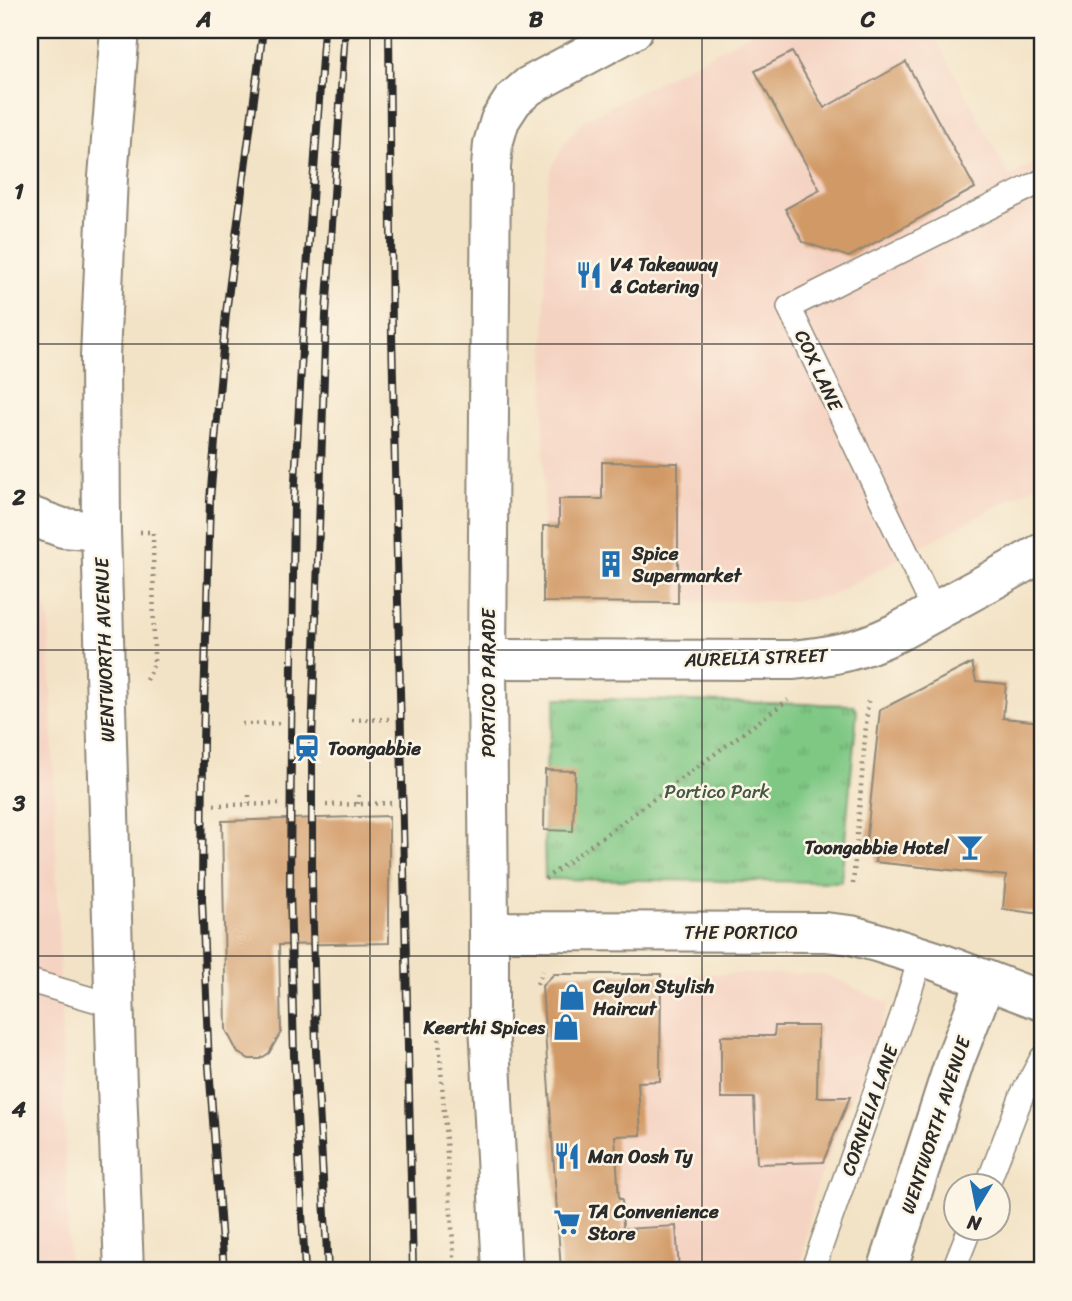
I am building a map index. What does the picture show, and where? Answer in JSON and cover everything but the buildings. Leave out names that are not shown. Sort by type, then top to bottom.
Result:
[{"type":"main road","name":"WENTWORTH AVENUE","points":[[120,30],[108,177],[100,357],[101,531],[124,1271]]},
{"type":"main road","name":"PORTICO PARADE","points":[[502,1271],[489,1024],[487,659],[493,144],[500,120],[513,100],[529,86],[633,30]]},
{"type":"main road","points":[[30,516],[63,528],[101,531]]},
{"type":"main road","name":"AURELIA STREET","points":[[487,659],[792,660],[852,652],[872,645],[1042,553]]},
{"type":"main road","name":"THE PORTICO","points":[[489,931],[825,932],[863,939],[921,956],[1042,1001]]},
{"type":"main road","name":"WENTWORTH AVENUE","points":[[887,1271],[956,1059],[986,981]]},
{"type":"lane","name":"COX LANE","points":[[934,612],[789,307],[1042,181]]},
{"type":"lane","name":"CORNELIA LANE","points":[[815,1263],[921,956]]},
{"type":"lane","points":[[30,981],[115,1006]]},
{"type":"lane","points":[[992,1172],[1022,1095],[1042,1058]]},
{"type":"lane","points":[[953,1271],[964,1242]]},
{"type":"path","points":[[545,879],[788,700]]},
{"type":"path","points":[[853,884],[868,701]]},
{"type":"path","points":[[352,720],[392,719]]},
{"type":"path","points":[[242,724],[284,723]]},
{"type":"path","points":[[249,793],[249,804]]},
{"type":"path","points":[[358,804],[359,793]]},
{"type":"path","points":[[326,804],[395,803]]},
{"type":"path","points":[[214,805],[284,804]]},
{"type":"path","points":[[537,984],[545,967]]},
{"type":"path","points":[[438,1025],[455,1271]]},
{"type":"shaded area","points":[[757,30],[931,30],[1010,176],[1042,159],[1042,482],[828,597],[791,601],[543,602],[546,192],[551,169],[564,144],[583,121]]},
{"type":"shaded area","points":[[30,585],[40,596],[49,617],[69,1271],[30,1271],[30,1182],[34,1167],[30,1162]]},
{"type":"shaded area","points":[[554,974],[825,974],[889,1004],[814,1193],[800,1271],[561,1271],[542,986]]},
{"type":"green space","name":"Portico Park","points":[[557,698],[853,705],[857,712],[841,882],[545,879],[545,770]]},
{"type":"railway","points":[[224,1271],[209,1066],[202,900],[203,741],[210,500],[226,313],[263,30]]},
{"type":"railway","points":[[305,1271],[294,1056],[290,889],[294,500],[324,30]]},
{"type":"railway","points":[[328,1271],[316,1051],[312,740],[326,315],[345,30]]},
{"type":"railway","points":[[389,30],[392,334],[413,1271]]},
{"type":"place","name":"V4 Takeaway & Catering","points":[[589,275]]},
{"type":"place","name":"Spice Supermarket","points":[[611,564]]},
{"type":"place","name":"Toongabbie","points":[[307,748]]},
{"type":"place","name":"Toongabbie Hotel","points":[[970,847]]},
{"type":"place","name":"Ceylon Stylish Haircut","points":[[572,997]]},
{"type":"place","name":"Keerthi Spices","points":[[566,1027]]},
{"type":"place","name":"Man Oosh Ty","points":[[567,1156]]},
{"type":"place","name":"TA Convenience Store","points":[[567,1222]]}]
